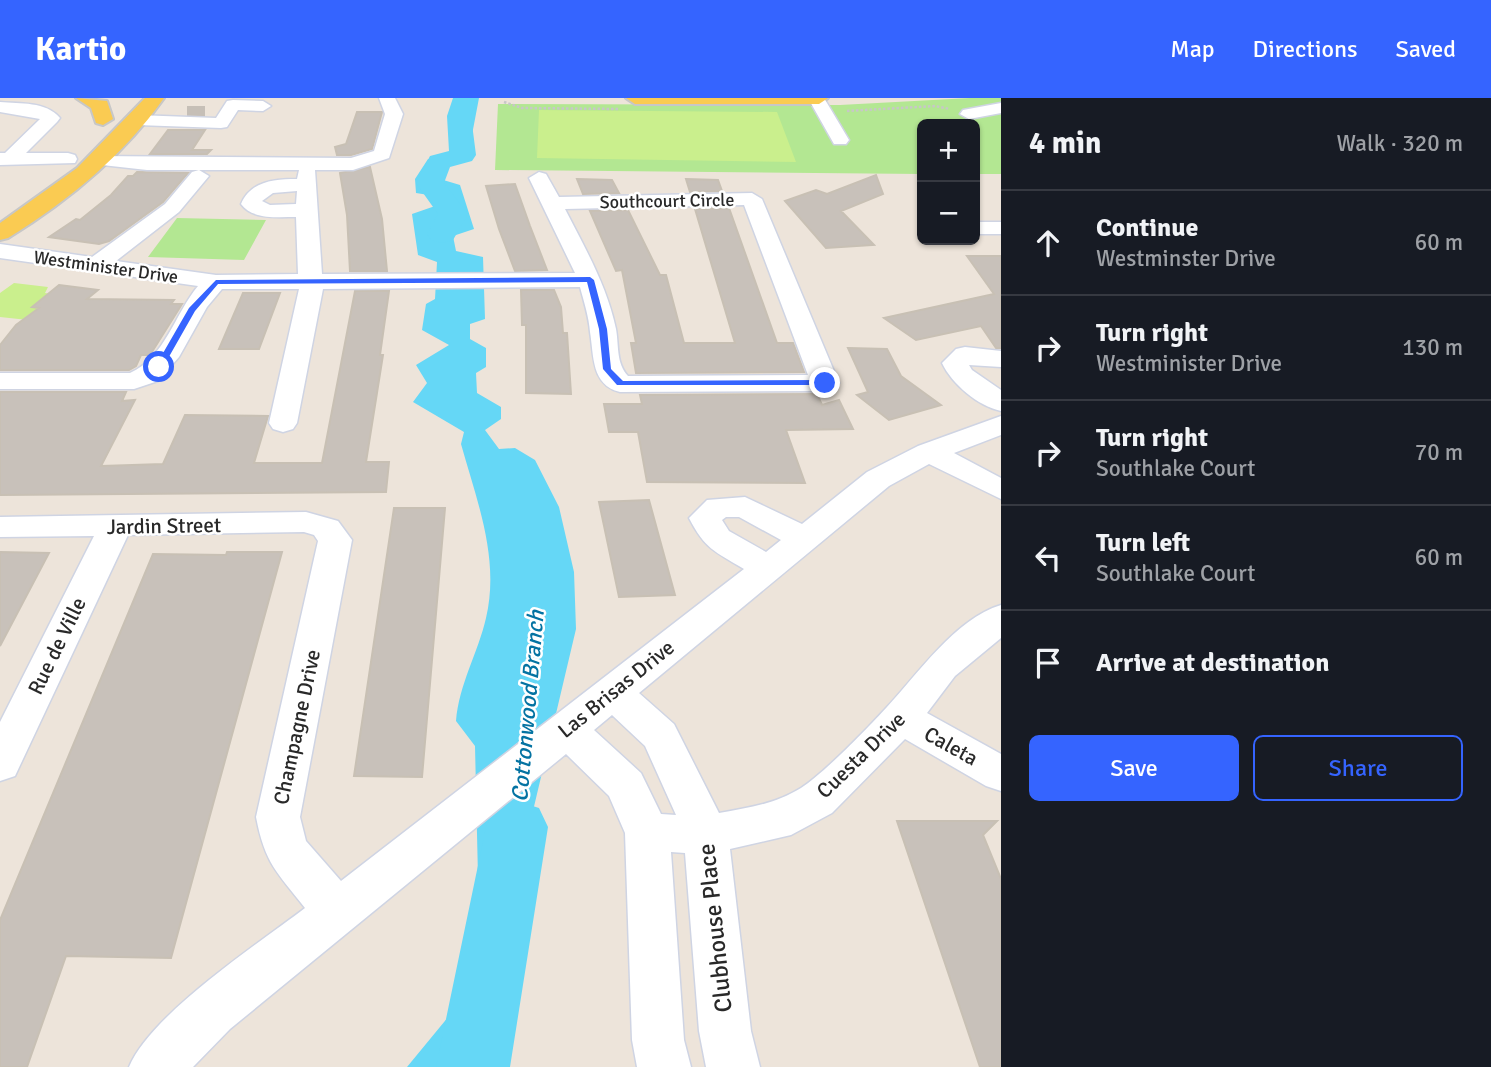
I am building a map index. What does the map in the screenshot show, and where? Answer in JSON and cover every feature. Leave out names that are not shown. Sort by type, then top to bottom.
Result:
[{"type":"main road","points":[[85,98],[100,105],[103,119]]},
{"type":"main road","points":[[0,233],[67,191],[100,160],[155,98]]},
{"type":"main road","points":[[635,98],[817,98]]},
{"type":"main road","points":[[0,214],[36,189],[121,100]]},
{"type":"street","points":[[100,160],[147,164],[353,164],[382,154],[394,114],[387,98]]},
{"type":"street","points":[[817,98],[840,140]]},
{"type":"street","points":[[137,120],[179,117],[221,123],[237,106]]},
{"type":"street","points":[[0,107],[41,111],[51,118],[5,159]]},
{"type":"street","points":[[969,114],[1001,108]]},
{"type":"street","points":[[147,164],[160,146]]},
{"type":"street","points":[[5,159],[77,149]]},
{"type":"street","points":[[96,265],[172,208],[199,176]]},
{"type":"street","points":[[540,177],[590,280]]},
{"type":"street","points":[[283,423],[312,295],[308,178],[257,191],[251,204],[267,211],[308,210]]},
{"type":"street","name":"Southcourt Circle","points":[[553,202],[752,200],[825,383],[620,384],[607,369],[603,329],[590,280]]},
{"type":"street","points":[[980,228],[1001,228]]},
{"type":"street","name":"Westminister Drive","points":[[0,251],[216,282],[590,280]]},
{"type":"street","points":[[0,381],[134,381],[148,378],[159,367],[191,310],[216,282]]},
{"type":"street","points":[[1001,359],[965,355],[955,363],[961,375],[1001,403]]},
{"type":"street","name":"Las Brisas Drive","points":[[156,1067],[212,1011],[613,694],[878,479],[929,452],[992,437]]},
{"type":"street","points":[[929,452],[1001,490]]},
{"type":"street","points":[[767,567],[716,538],[705,518],[718,507],[746,507],[803,538]]},
{"type":"street","name":"Jardin Street","points":[[0,527],[306,522],[326,528]]},
{"type":"street","name":"Rue de Ville","points":[[0,764],[115,527]]},
{"type":"street","name":"Champagne Drive","points":[[326,528],[335,540],[278,817],[285,849],[337,911]]},
{"type":"street","name":"Cuesta Drive","points":[[647,833],[706,834],[775,822],[817,800],[901,718],[942,666],[1001,618]]},
{"type":"street","name":"Clubhouse Place","points":[[613,694],[660,735],[687,786],[706,834],[725,1031],[733,1067]]},
{"type":"street","name":"Caleta","points":[[901,718],[1001,774]]},
{"type":"street","points":[[566,729],[626,785],[647,833],[658,1041],[664,1067]]},
{"type":"green space","points":[[1001,98],[1001,174],[980,174],[980,119],[917,119],[917,174],[495,170],[498,104],[840,105]]},
{"type":"green space","points":[[539,110],[777,112],[796,162],[537,158]]},
{"type":"green space","points":[[177,218],[266,220],[244,260],[148,257]]},
{"type":"green space","points":[[14,283],[48,287],[45,293],[56,295],[50,299],[43,298],[33,306],[39,308],[28,320],[0,317],[0,293]]},
{"type":"water","points":[[454,98],[479,98],[467,161],[427,169],[430,176],[460,185],[474,229],[453,236],[456,251],[483,257],[485,319],[470,324],[470,339],[486,348],[486,367],[476,373],[477,393],[501,407],[501,419],[485,430],[499,449],[515,448],[535,460],[559,507],[574,572],[576,629],[528,832],[496,918],[485,1067],[407,1067],[449,1016],[478,877],[475,746],[456,721],[461,694],[486,618],[490,596],[485,530],[461,444],[464,432],[413,402],[427,383],[416,365],[449,345],[422,330],[426,304],[435,299],[437,262],[418,255],[412,214],[438,205],[435,196],[416,193],[415,179],[428,159],[443,159],[456,151]]},
{"type":"building","points":[[357,112],[382,112],[372,149],[351,155],[337,155],[335,147],[346,144]]},
{"type":"building","points":[[168,130],[205,130],[192,150],[211,150],[207,154],[150,154]]},
{"type":"building","points":[[370,167],[382,219],[387,271],[350,271],[347,215],[340,173]]},
{"type":"building","points":[[137,172],[188,173],[163,202],[109,241],[99,244],[49,237],[76,219],[80,220],[111,195],[128,176]]},
{"type":"building","points":[[876,175],[883,194],[841,211],[874,245],[826,248],[785,201],[816,190],[827,194]]},
{"type":"building","points":[[577,179],[612,180],[619,193],[583,194]]},
{"type":"building","points":[[686,179],[718,180],[722,191],[690,192]]},
{"type":"building","points":[[515,184],[547,270],[515,271],[499,229],[486,186]]},
{"type":"building","points":[[729,208],[777,343],[793,343],[804,372],[636,373],[631,343],[636,343],[622,270],[616,271],[590,211],[628,210],[660,275],[666,275],[684,343],[735,343],[695,209]]},
{"type":"building","points":[[967,256],[1001,256],[1001,348],[996,348],[981,326],[916,340],[884,318],[994,294]]},
{"type":"building","points":[[59,285],[98,290],[87,299],[174,300],[171,304],[182,304],[150,355],[141,355],[136,366],[129,370],[0,370],[0,345],[16,325],[39,308],[32,307]]},
{"type":"building","points":[[521,290],[554,290],[561,307],[563,333],[567,333],[571,394],[526,393],[526,325],[522,325]]},
{"type":"building","points":[[355,291],[389,291],[380,355],[383,355],[366,462],[389,462],[386,492],[0,495],[0,392],[126,392],[122,401],[135,400],[101,466],[163,464],[185,415],[268,416],[254,463],[322,463]]},
{"type":"building","points":[[243,293],[280,293],[259,349],[219,349]]},
{"type":"building","points":[[848,348],[887,349],[901,376],[941,405],[889,420],[857,395],[868,392]]},
{"type":"building","points":[[817,394],[822,405],[839,400],[853,429],[786,430],[805,483],[647,482],[638,432],[609,432],[604,404],[642,404],[640,395]]},
{"type":"building","points":[[649,500],[675,595],[619,597],[599,502]]},
{"type":"building","points":[[394,508],[445,508],[422,777],[354,776]]},
{"type":"building","points":[[0,552],[49,553],[0,646]]},
{"type":"building","points":[[227,552],[282,552],[171,958],[66,956],[27,1067],[0,1067],[0,920],[153,554],[226,555]]},
{"type":"building","points":[[897,821],[997,821],[983,835],[1001,879],[1001,1067],[980,1067]]},
{"type":"waterway","name":"Cottonwood Branch","points":[[442,234],[453,214],[430,183],[439,162],[463,155],[459,116],[465,98]]},
{"type":"waterway","name":"Cottonwood Branch","points":[[473,1067],[517,827]]},
{"type":"tunnel","points":[[187,115],[214,115]]},
{"type":"route","points":[[159,367],[191,310],[216,282],[590,280],[603,329],[607,369],[620,384],[825,383]]}]
